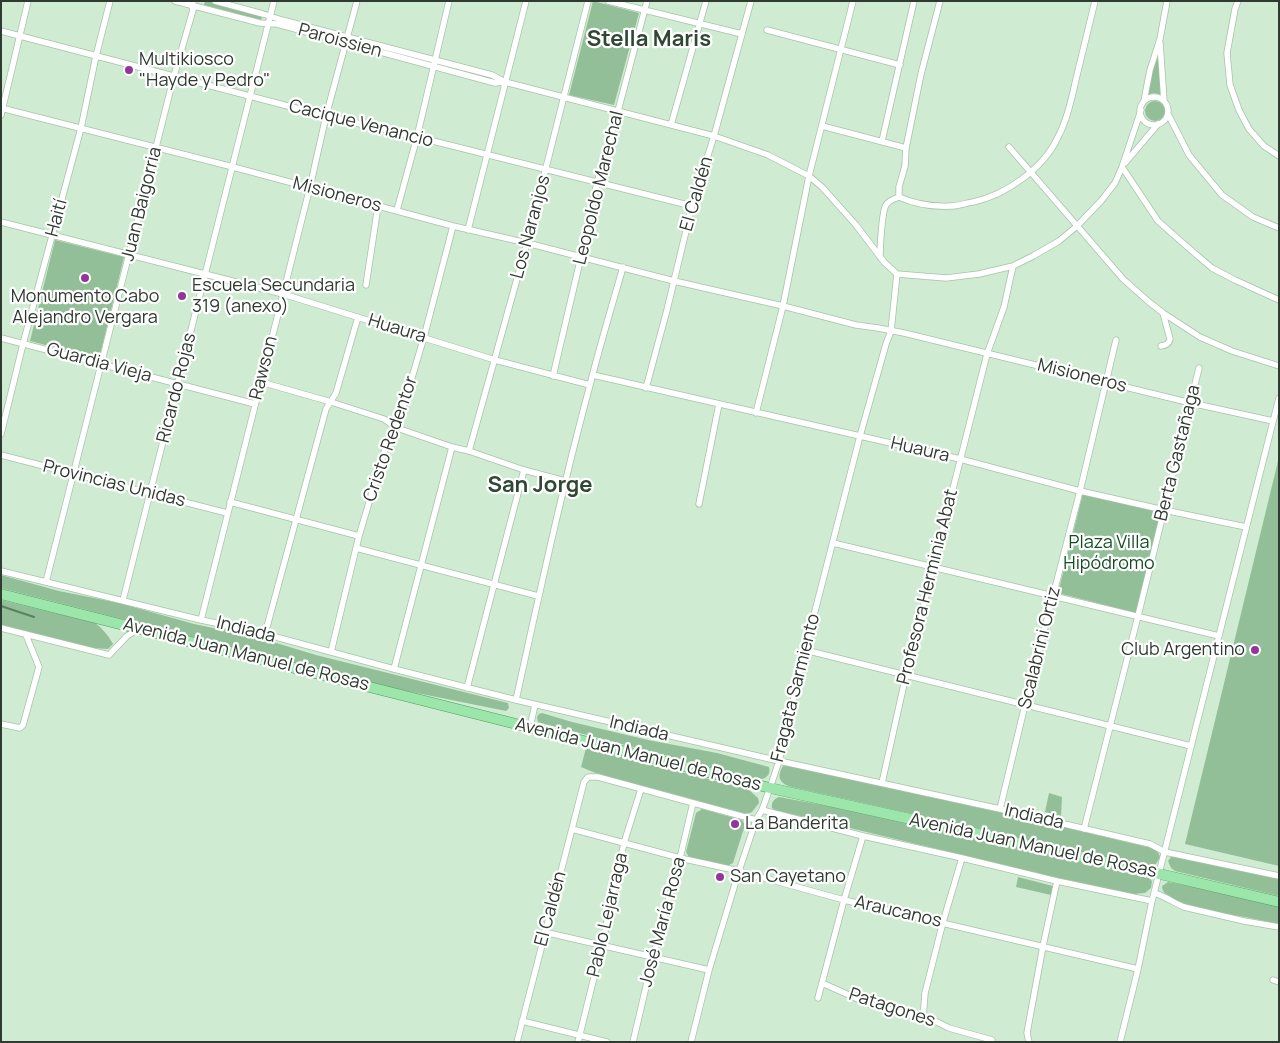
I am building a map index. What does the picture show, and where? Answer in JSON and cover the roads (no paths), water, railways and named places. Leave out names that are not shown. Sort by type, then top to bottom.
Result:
[{"type":"main road","name":"Avenida Juan Manuel de Rosas","points":[[1,594],[770,788],[1279,902]]},
{"type":"street","points":[[1,115],[28,1]]},
{"type":"street","name":"Haití","points":[[1,434],[81,128],[110,1]]},
{"type":"street","name":"Paroissien","points":[[175,1],[193,3],[260,23],[277,24],[346,40],[434,63],[495,83],[505,82],[714,136],[768,155],[809,176],[822,187],[851,219],[880,257],[897,274]]},
{"type":"street","name":"Paroissien","points":[[215,1],[346,40]]},
{"type":"street","name":"Ricardo Rojas","points":[[124,600],[274,1]]},
{"type":"street","name":"Rawson","points":[[201,620],[310,187],[326,116],[357,1]]},
{"type":"street","points":[[397,210],[417,137],[449,1]]},
{"type":"street","points":[[468,230],[526,1]]},
{"type":"street","name":"Los Naranjos","points":[[469,450],[527,243],[588,1]]},
{"type":"street","points":[[608,1],[742,34]]},
{"type":"street","name":"Leopoldo Marechal","points":[[552,376],[597,183],[647,1]]},
{"type":"street","points":[[671,125],[706,1]]},
{"type":"street","name":"El Caldén","points":[[646,388],[668,310],[692,206],[714,136],[751,1]]},
{"type":"street","points":[[756,413],[783,306],[809,176],[853,1]]},
{"type":"street","points":[[882,141],[914,1]]},
{"type":"street","points":[[899,197],[899,188],[905,166],[906,148],[921,74],[940,1]]},
{"type":"street","points":[[880,257],[884,207],[890,200],[899,197],[931,206],[952,206],[982,200],[1009,187],[1031,172],[1050,152],[1058,138],[1073,93],[1095,1]]},
{"type":"street","points":[[897,274],[946,278],[979,274],[1013,266],[1059,241],[1077,226],[1101,201],[1114,183],[1122,167],[1144,102],[1150,70],[1160,39],[1167,1]]},
{"type":"street","points":[[1238,1],[1227,53],[1230,85],[1239,110],[1249,128],[1264,146],[1279,156]]},
{"type":"street","name":"Juan Baigorria","points":[[46,582],[174,76],[193,10],[193,3]]},
{"type":"street","points":[[767,30],[900,65]]},
{"type":"street","name":"Cacique Venancio","points":[[1,32],[326,116],[692,206]]},
{"type":"street","points":[[1160,39],[1164,101],[1167,105],[1168,114],[1189,156],[1222,195],[1253,217],[1279,228]]},
{"type":"street","points":[[1144,102],[1156,97],[1164,101]]},
{"type":"street","name":"Misioneros","points":[[2,108],[310,187],[468,230],[527,243],[674,281],[1273,421]]},
{"type":"street","points":[[1140,110],[1146,122],[1158,124]]},
{"type":"street","points":[[1122,167],[1158,124],[1165,120],[1168,114]]},
{"type":"street","points":[[1165,120],[1172,122]]},
{"type":"street","points":[[822,126],[906,148]]},
{"type":"street","points":[[1009,147],[1123,279],[1163,313],[1200,337],[1232,352],[1279,366]]},
{"type":"street","points":[[1122,167],[1158,221],[1212,268],[1279,300]]},
{"type":"street","points":[[366,285],[378,206]]},
{"type":"street","name":"Huaura","points":[[1,222],[283,294],[495,360],[590,385]]},
{"type":"street","name":"Cristo Redentor","points":[[331,652],[359,536],[388,439],[397,428],[454,226]]},
{"type":"street","name":"Profesora Herminia Abat","points":[[882,783],[906,675],[960,459],[987,354],[1004,306],[1013,266]]},
{"type":"street","points":[[516,700],[538,596],[566,481],[590,385],[623,267]]},
{"type":"street","name":"Fragata Sarmiento","points":[[691,1042],[709,970],[738,871],[779,761],[805,650],[860,436],[891,331],[897,274]]},
{"type":"street","points":[[1161,346],[1169,343],[1170,339],[1163,313]]},
{"type":"street","points":[[265,634],[326,409],[336,393],[358,317]]},
{"type":"street","name":"Guardia Vieja","points":[[1,338],[255,404]]},
{"type":"street","name":"Scalabrini Ortiz","points":[[1000,809],[1116,340]]},
{"type":"street","name":"Berta Gastañaga","points":[[1084,829],[1199,368]]},
{"type":"street","name":"Huaura","points":[[593,375],[960,459],[1080,491],[1246,527]]},
{"type":"street","points":[[261,382],[331,402],[384,420],[397,428],[452,447],[469,450],[524,470],[566,481]]},
{"type":"street","points":[[1120,1042],[1152,901],[1279,398]]},
{"type":"street","points":[[699,504],[719,404]]},
{"type":"street","points":[[394,669],[452,447]]},
{"type":"street","name":"Provincias Unidas","points":[[1,454],[227,513]]},
{"type":"street","points":[[467,688],[524,470]]},
{"type":"street","points":[[230,502],[359,536]]},
{"type":"street","points":[[833,543],[1219,636]]},
{"type":"street","points":[[356,548],[538,596]]},
{"type":"street","name":"Indiada","points":[[1,570],[265,634],[535,705],[1000,809],[1150,844],[1165,852],[1279,876]]},
{"type":"street","points":[[1,629],[109,655],[127,636],[140,628]]},
{"type":"street","points":[[1,724],[20,728],[23,725],[39,667],[26,635]]},
{"type":"street","points":[[805,650],[1191,746]]},
{"type":"street","points":[[530,728],[535,705]]},
{"type":"street","name":"El Caldén","points":[[517,1042],[584,782],[588,777],[598,777],[641,789]]},
{"type":"street","points":[[641,789],[756,820]]},
{"type":"street","name":"Pablo Lejarraga","points":[[579,1038],[602,946],[624,843],[641,789]]},
{"type":"street","name":"José María Rosa","points":[[633,1042],[653,957],[694,803]]},
{"type":"street","points":[[762,810],[863,836],[1152,901]]},
{"type":"street","name":"Araucanos","points":[[572,829],[844,900],[1138,969]]},
{"type":"street","points":[[818,998],[863,836]]},
{"type":"street","points":[[923,1019],[924,993],[962,858]]},
{"type":"street","points":[[1029,1042],[1027,1033],[1057,881]]},
{"type":"street","points":[[1154,893],[1191,909],[1279,927]]},
{"type":"street","points":[[544,932],[709,970]]},
{"type":"street","name":"Patagones","points":[[822,983],[871,1005],[992,1040]]},
{"type":"street","points":[[522,1022],[579,1038],[607,1042]]},
{"type":"waterway","points":[[1,606],[34,617]]},
{"type":"place","name":"Multikiosco \"Hayde y Pedro\"","points":[[129,70]]},
{"type":"place","name":"Monumento Cabo Alejandro Vergara","points":[[85,278]]},
{"type":"place","name":"Escuela Secundaria 319 (anexo)","points":[[182,296]]},
{"type":"place","name":"Club Argentino","points":[[1255,650]]},
{"type":"place","name":"La Banderita","points":[[735,824]]},
{"type":"place","name":"San Cayetano","points":[[720,877]]},
{"type":"district","name":"Stella Maris","points":[[649,40]]},
{"type":"district","name":"San Jorge","points":[[540,486]]},
{"type":"park label","name":"Plaza Villa Hipódromo","points":[[1109,553]]}]
